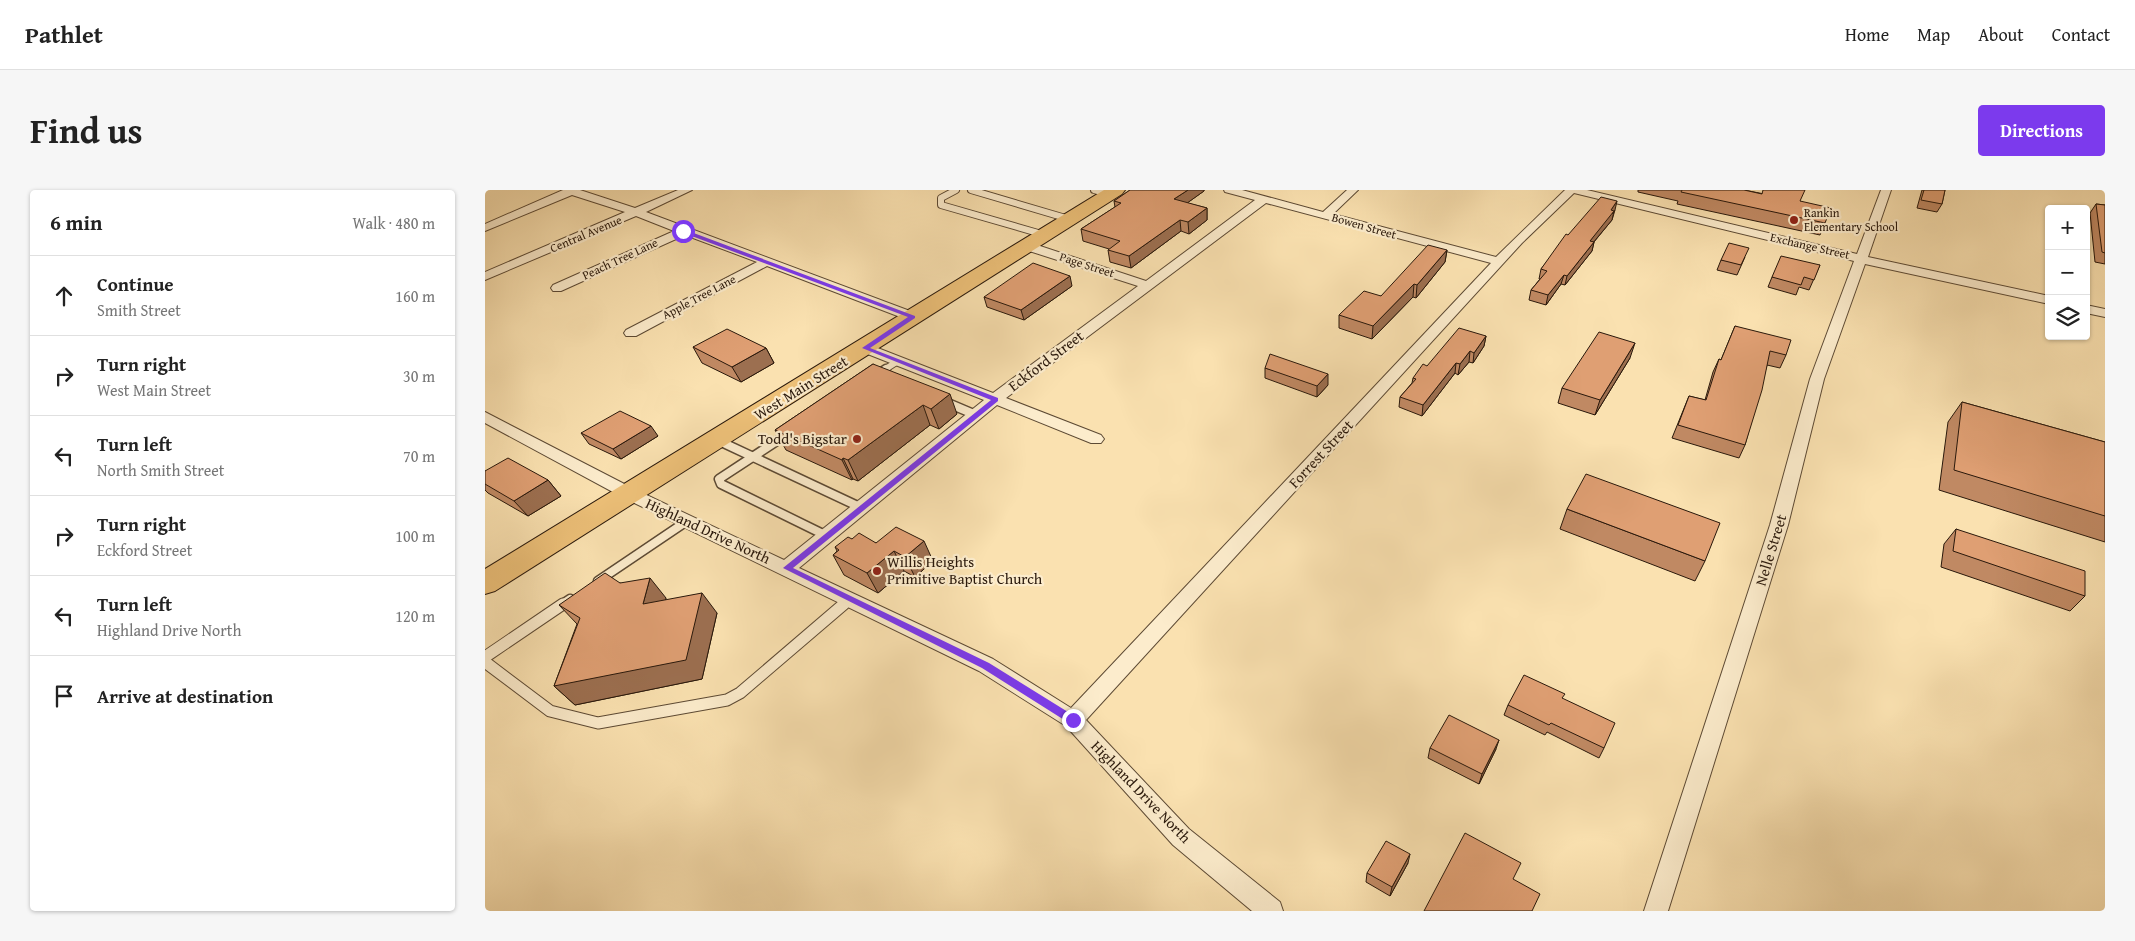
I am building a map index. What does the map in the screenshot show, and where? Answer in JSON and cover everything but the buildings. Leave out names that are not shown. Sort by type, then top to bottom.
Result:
[{"type":"main road","name":"West Main Street","points":[[485,584],[1069,220],[1106,191]]},
{"type":"street","points":[[485,228],[572,190],[636,212],[913,317]]},
{"type":"street","name":"Central Avenue","points":[[485,276],[687,190]]},
{"type":"street","name":"Bowen Street","points":[[1229,190],[1499,262]]},
{"type":"street","points":[[1325,215],[1353,190]]},
{"type":"street","name":"Exchange Street","points":[[1572,190],[2045,299]]},
{"type":"street","name":"Forrest Street","points":[[1073,720],[1518,241],[1572,190]]},
{"type":"street","name":"Nelle Street","points":[[1656,911],[1779,525],[1817,379],[1886,190]]},
{"type":"street","name":"Eckford Street","points":[[787,568],[995,399],[1264,199]]},
{"type":"street","name":"Peach Tree Lane","points":[[557,288],[683,231]]},
{"type":"street","name":"Page Street","points":[[1036,240],[1147,285]]},
{"type":"street","name":"Apple Tree Lane","points":[[631,333],[766,262]]},
{"type":"street","points":[[2090,309],[2105,313]]},
{"type":"street","points":[[865,348],[1096,439]]},
{"type":"street","name":"Highland Drive North","points":[[485,418],[630,494],[787,568],[985,666],[1073,720],[1181,836],[1271,911]]},
{"type":"lane","points":[[956,190],[941,198],[941,205],[1036,240]]},
{"type":"lane","points":[[971,190],[1069,220]]},
{"type":"lane","points":[[870,380],[898,361]]},
{"type":"lane","points":[[878,375],[887,378]]},
{"type":"lane","points":[[932,397],[976,415]]},
{"type":"lane","points":[[795,429],[719,479],[721,484],[827,536]]},
{"type":"lane","points":[[717,440],[862,508]]},
{"type":"lane","points":[[485,657],[687,521]]},
{"type":"lane","points":[[485,662],[550,711],[598,723],[727,700],[739,693],[849,599]]},
{"type":"place","name":"Rankin Elementary School","points":[[1794,220]]},
{"type":"place","name":"Todd's Bigstar","points":[[857,439]]},
{"type":"place","name":"Willis Heights Primitive Baptist Church","points":[[877,571]]},
{"type":"route","points":[[683,231],[913,317],[865,348],[995,399],[787,568],[985,666],[1073,720]]}]
